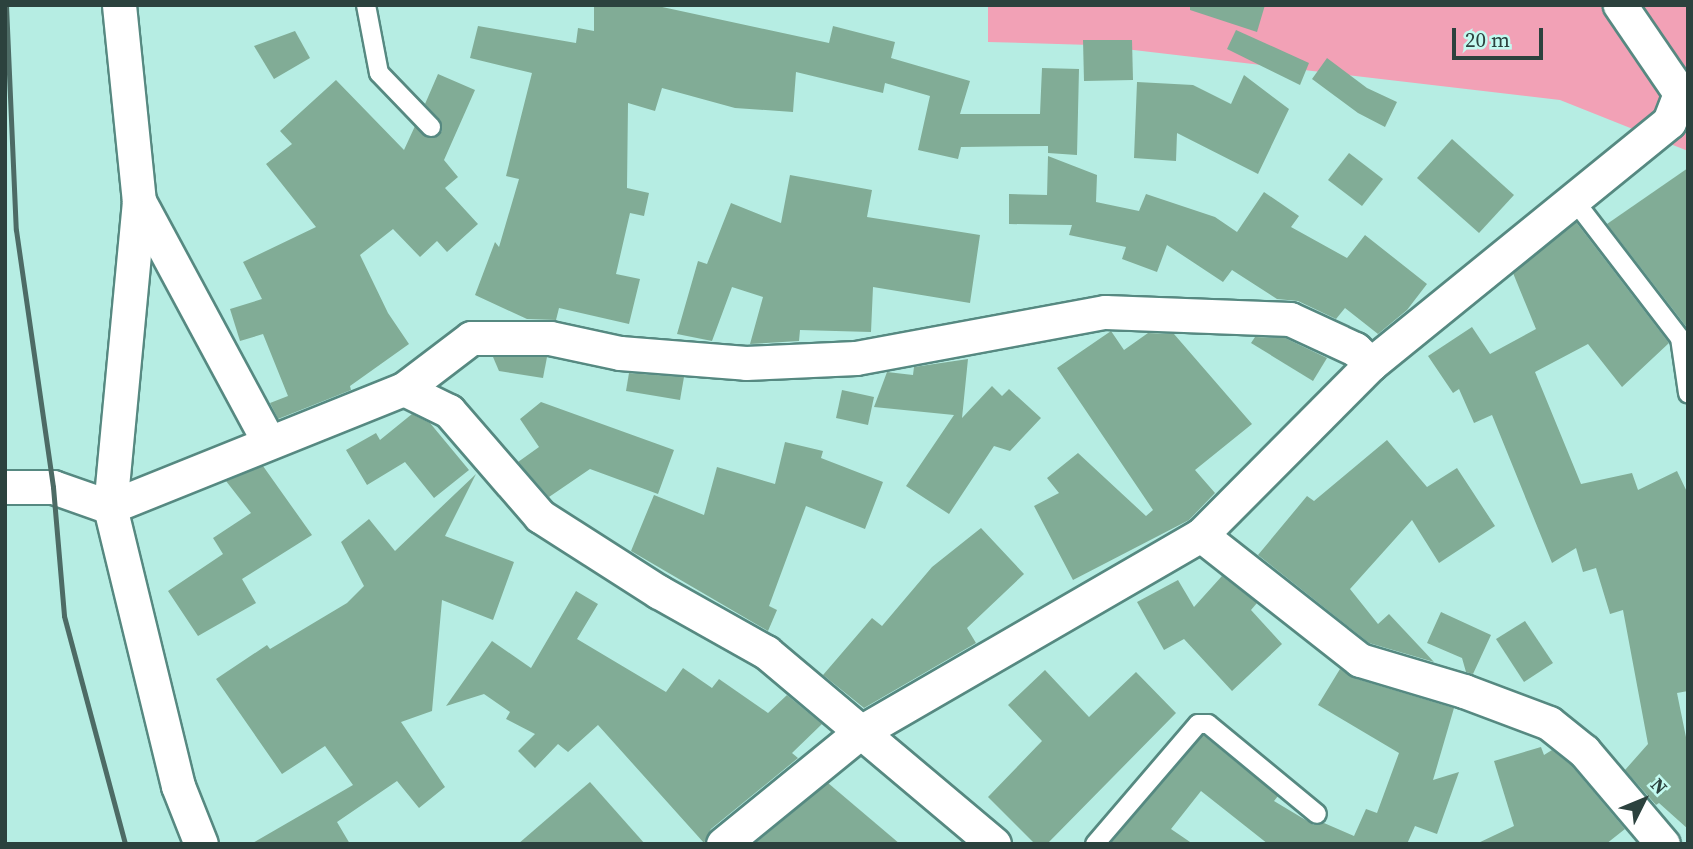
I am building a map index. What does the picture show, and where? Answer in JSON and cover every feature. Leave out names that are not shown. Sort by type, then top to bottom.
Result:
[{"type":"street","points":[[119,5],[139,201],[110,506],[178,786],[201,844]]},
{"type":"street","points":[[723,844],[859,733],[1201,535],[1371,364],[1669,122],[1680,93],[1620,5]]},
{"type":"street","points":[[139,201],[268,441]]},
{"type":"street","points":[[5,487],[53,487],[110,506],[404,389],[471,338],[550,338],[620,352],[746,363],[856,358],[1105,312],[1290,319],[1354,349],[1371,364]]},
{"type":"street","points":[[404,389],[449,411],[540,516],[659,592],[765,652],[994,844]]},
{"type":"street","points":[[1201,535],[1360,660],[1464,691],[1549,723],[1584,751],[1663,844]]},
{"type":"lane","points":[[366,5],[379,73],[431,127]]},
{"type":"lane","points":[[1574,200],[1680,338],[1688,393]]},
{"type":"lane","points":[[1095,844],[1198,724],[1208,724],[1317,814]]},
{"type":"shaded area","points":[[988,5],[1688,5],[1688,151],[1560,100],[1091,45],[988,42]]},
{"type":"building","points":[[594,5],[653,5],[829,43],[833,26],[895,42],[891,58],[970,81],[960,114],[1040,114],[1042,68],[1079,69],[1077,155],[1048,153],[1048,146],[961,147],[958,159],[918,150],[930,96],[885,83],[883,93],[796,72],[793,112],[735,108],[662,88],[655,111],[628,103],[627,188],[649,193],[644,216],[630,213],[616,274],[640,279],[629,324],[559,308],[556,320],[527,319],[475,295],[495,242],[499,247],[519,179],[506,176],[532,73],[470,58],[478,26],[576,43],[578,28],[594,31]]},
{"type":"building","points":[[1190,5],[1265,5],[1257,32],[1190,10]]},
{"type":"building","points":[[1236,30],[1309,63],[1300,85],[1227,49]]},
{"type":"building","points":[[295,31],[310,58],[274,79],[254,46]]},
{"type":"building","points":[[1083,40],[1132,40],[1133,80],[1084,81]]},
{"type":"building","points":[[1327,58],[1367,88],[1397,102],[1385,127],[1358,113],[1312,79]]},
{"type":"building","points":[[438,74],[475,90],[444,160],[458,177],[445,188],[478,224],[447,252],[437,241],[420,257],[393,229],[360,255],[388,313],[409,344],[350,386],[351,390],[278,419],[270,403],[288,396],[263,334],[240,341],[230,309],[262,299],[243,262],[316,227],[266,164],[292,144],[280,131],[336,80],[404,150],[415,126],[429,138],[442,131],[440,120],[425,104]]},
{"type":"building","points":[[1244,75],[1289,109],[1258,174],[1177,133],[1176,161],[1134,158],[1137,82],[1193,85],[1231,104]]},
{"type":"building","points":[[1452,139],[1514,195],[1479,233],[1417,178]]},
{"type":"building","points":[[1349,153],[1383,179],[1362,206],[1328,180]]},
{"type":"building","points":[[1048,156],[1097,175],[1096,202],[1139,211],[1146,194],[1215,217],[1237,232],[1264,192],[1299,216],[1291,227],[1347,258],[1365,235],[1427,284],[1407,310],[1378,334],[1345,308],[1336,319],[1298,301],[1277,299],[1232,270],[1223,282],[1167,245],[1157,272],[1122,259],[1126,247],[1069,235],[1072,225],[1009,224],[1009,194],[1047,195]]},
{"type":"building","points":[[1688,168],[1688,329],[1607,224]]},
{"type":"building","points":[[790,175],[872,190],[867,217],[980,235],[970,303],[873,287],[871,332],[800,330],[799,341],[750,344],[763,297],[732,287],[712,341],[677,334],[698,261],[707,264],[731,203],[781,223]]},
{"type":"building","points":[[1576,222],[1669,343],[1622,387],[1588,344],[1535,372],[1581,484],[1632,473],[1638,490],[1677,471],[1688,494],[1688,691],[1677,693],[1688,747],[1688,829],[1659,803],[1656,805],[1625,770],[1648,744],[1623,610],[1610,614],[1596,568],[1583,572],[1576,548],[1552,563],[1492,415],[1474,423],[1459,389],[1453,393],[1428,356],[1472,327],[1490,354],[1536,329],[1513,273]]},
{"type":"building","points":[[1111,331],[1124,350],[1148,333],[1174,334],[1252,424],[1195,470],[1215,493],[1189,520],[1073,580],[1034,506],[1059,493],[1047,478],[1078,453],[1146,516],[1153,510],[1057,368]]},
{"type":"building","points":[[1255,337],[1285,338],[1327,358],[1313,381],[1251,343]]},
{"type":"building","points":[[493,357],[547,357],[543,378],[499,371]]},
{"type":"building","points":[[968,359],[962,418],[992,386],[1002,396],[1009,389],[1041,418],[1010,451],[994,446],[949,514],[906,486],[954,415],[874,407],[887,372],[913,375],[914,367]]},
{"type":"building","points":[[629,373],[684,377],[680,400],[626,391]]},
{"type":"building","points":[[842,390],[874,397],[868,425],[836,418]]},
{"type":"building","points":[[541,402],[674,450],[658,494],[590,469],[549,497],[518,462],[539,447],[520,419]]},
{"type":"building","points":[[412,414],[430,423],[469,470],[434,498],[405,462],[367,485],[346,450],[376,433],[380,440]]},
{"type":"building","points":[[1387,440],[1427,487],[1457,468],[1495,526],[1439,563],[1412,520],[1350,589],[1378,624],[1389,614],[1434,662],[1369,643],[1258,555],[1307,496],[1314,501]]},
{"type":"building","points":[[785,442],[823,451],[821,458],[883,482],[865,529],[806,506],[769,606],[777,610],[768,631],[631,551],[654,495],[704,515],[717,467],[775,484]]},
{"type":"building","points":[[263,466],[312,535],[242,579],[256,603],[198,636],[168,591],[223,554],[213,538],[251,513],[226,481]]},
{"type":"building","points":[[476,474],[445,536],[514,562],[493,620],[442,600],[432,711],[401,722],[445,787],[419,808],[397,781],[337,822],[350,844],[251,844],[353,785],[325,746],[282,774],[216,679],[267,645],[270,649],[347,603],[364,586],[341,542],[369,519],[395,551]]},
{"type":"building","points":[[981,528],[1024,574],[967,628],[976,643],[864,708],[823,675],[872,618],[882,626],[932,567]]},
{"type":"building","points":[[1222,576],[1257,603],[1251,610],[1282,644],[1232,691],[1184,639],[1164,650],[1137,602],[1178,580],[1194,607]]},
{"type":"building","points":[[576,591],[598,604],[577,639],[666,692],[683,668],[712,688],[719,679],[768,713],[787,695],[822,724],[792,753],[798,758],[711,829],[704,843],[598,725],[568,752],[558,744],[535,768],[518,751],[535,734],[506,719],[510,712],[484,694],[446,706],[492,641],[531,668]]},
{"type":"building","points":[[1441,612],[1491,635],[1473,674],[1466,672],[1462,658],[1427,643]]},
{"type":"building","points":[[1525,621],[1553,663],[1524,682],[1496,639]]},
{"type":"building","points":[[1340,669],[1354,678],[1454,708],[1433,780],[1459,772],[1437,834],[1415,826],[1407,844],[1268,844],[1201,791],[1171,829],[1193,844],[1110,844],[1203,735],[1278,796],[1274,801],[1314,825],[1324,823],[1354,836],[1366,809],[1377,813],[1399,753],[1318,705]]},
{"type":"building","points":[[1045,670],[1089,717],[1136,672],[1176,713],[1047,844],[1035,844],[988,797],[1042,741],[1008,705]]},
{"type":"building","points":[[1541,747],[1544,755],[1552,750],[1571,765],[1625,829],[1606,844],[1476,844],[1514,826],[1494,761]]},
{"type":"building","points":[[590,782],[645,844],[518,844],[562,806]]},
{"type":"building","points":[[828,783],[900,844],[754,844]]},
{"type":"railway","points":[[6,5],[16,230],[53,487],[64,616],[125,844]]}]
